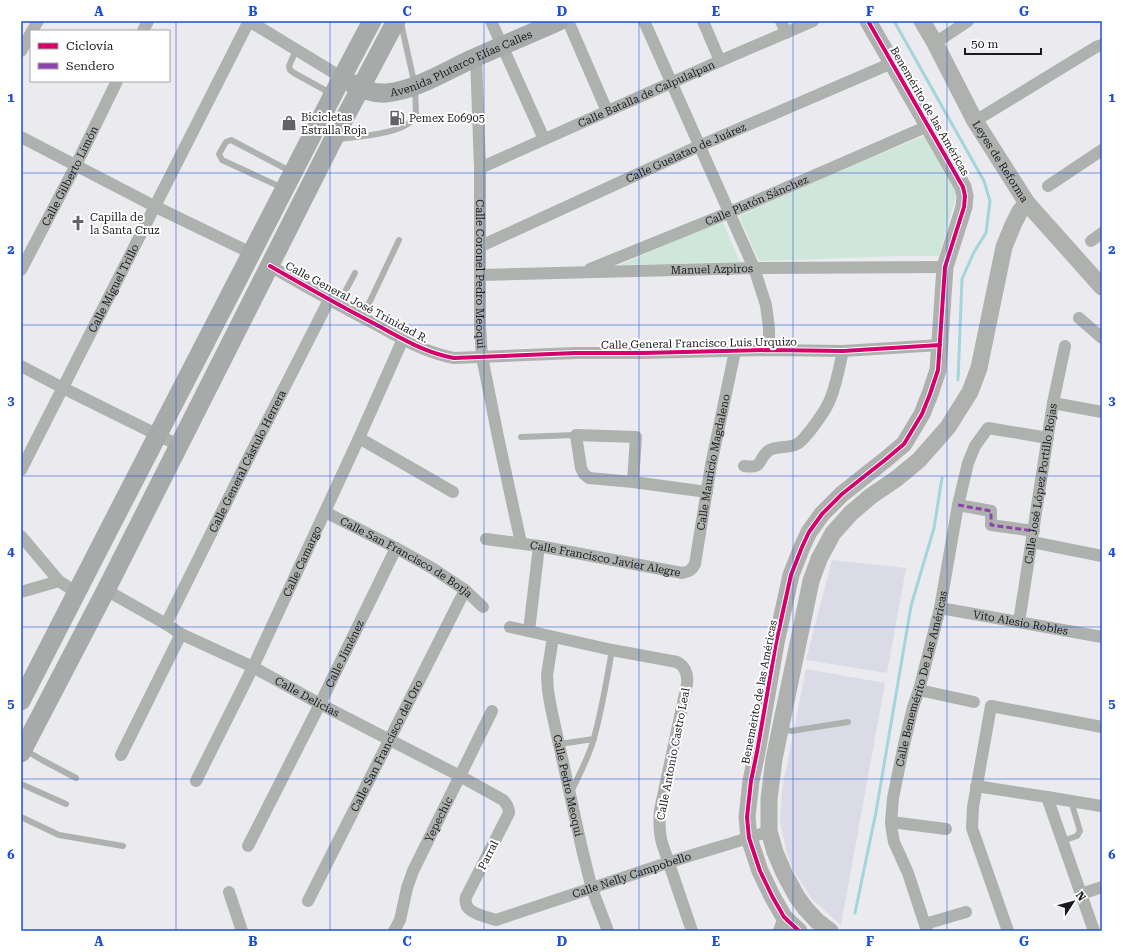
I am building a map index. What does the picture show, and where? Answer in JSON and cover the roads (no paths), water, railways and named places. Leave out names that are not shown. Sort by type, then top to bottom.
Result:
[{"type":"main road","points":[[21,701],[250,253],[341,77],[372,21]]},
{"type":"main road","points":[[22,751],[106,590],[333,140],[396,21]]},
{"type":"main road","name":"Avenida Plutarco Elías Calles","points":[[341,77],[371,92],[386,93],[415,86],[476,57],[559,21]]},
{"type":"street","points":[[33,30],[38,21]]},
{"type":"street","points":[[143,30],[148,21]]},
{"type":"street","points":[[249,21],[341,77]]},
{"type":"street","name":"Calle Miguel Trillo","points":[[21,470],[156,207],[249,21]]},
{"type":"street","points":[[491,21],[544,139]]},
{"type":"street","points":[[568,21],[607,111]]},
{"type":"street","points":[[644,21],[698,146],[754,268],[766,305],[769,328],[769,350]]},
{"type":"street","points":[[703,21],[720,61]]},
{"type":"street","points":[[781,21],[786,32]]},
{"type":"street","name":"Calle Batalla de Calpulalpan","points":[[480,168],[812,21]]},
{"type":"street","name":"Benemérito de las Américas","points":[[799,931],[781,924],[772,896],[760,871],[749,838],[747,817],[751,781],[776,643],[791,575],[809,532],[822,514],[842,494],[904,444],[922,414],[938,370],[945,266],[964,207],[965,196],[963,187],[868,21]]},
{"type":"street","name":"Leyes de Reforma","points":[[922,21],[975,121],[1027,202],[1102,287]]},
{"type":"street","points":[[935,43],[968,21]]},
{"type":"street","points":[[21,51],[30,35]]},
{"type":"street","points":[[975,121],[1096,47],[1102,45]]},
{"type":"street","name":"Calle Coronel Pedro Meoqui","points":[[476,57],[480,168],[480,326],[482,357],[521,543]]},
{"type":"street","name":"Calle Guelatao de Juárez","points":[[481,246],[698,146],[892,63]]},
{"type":"street","name":"Calle Gilberto Limón","points":[[21,270],[118,82]]},
{"type":"street","name":"Calle Platón Sánchez","points":[[584,272],[728,213],[928,126]]},
{"type":"street","points":[[21,137],[156,207],[250,253]]},
{"type":"street","points":[[1048,186],[1102,150]]},
{"type":"street","points":[[830,931],[817,921],[797,897],[775,852],[769,831],[769,799],[774,759],[811,581],[819,559],[833,533],[851,513],[871,496],[896,479],[919,460],[944,432],[970,392],[979,368],[1004,247],[1020,211],[1027,202]]},
{"type":"street","points":[[1091,241],[1102,233]]},
{"type":"street","name":"Calle General José Trinidad R.","points":[[270,266],[362,318],[403,339],[440,355],[454,358],[482,357]]},
{"type":"street","name":"Manuel Azpiros","points":[[480,275],[754,268],[945,266]]},
{"type":"street","name":"Calle General Cástulo Herrera","points":[[166,624],[249,457],[334,302]]},
{"type":"street","points":[[1080,318],[1102,338]]},
{"type":"street","name":"Calle Camargo","points":[[196,781],[253,667],[403,339]]},
{"type":"street","name":"Calle General Francisco Luis Urquizo","points":[[482,357],[769,350],[843,351],[940,345]]},
{"type":"street","name":"Calle José López Portillo Rojas","points":[[1019,622],[1053,403],[1065,346]]},
{"type":"street","name":"Calle Mauricio Magdaleno","points":[[689,571],[695,564],[711,465],[735,351]]},
{"type":"street","points":[[744,466],[751,467],[757,465],[767,452],[774,448],[794,446],[800,443],[816,423],[830,401],[843,351]]},
{"type":"street","points":[[21,366],[178,445]]},
{"type":"street","points":[[1053,403],[1102,412]]},
{"type":"street","points":[[922,414],[925,422],[934,429],[944,432]]},
{"type":"street","name":"Calle Benemérito De Las Américas","points":[[926,927],[908,873],[894,842],[891,822],[893,798],[913,707],[919,690],[940,608],[958,505],[968,463],[975,446],[988,428],[1048,438]]},
{"type":"street","points":[[904,444],[944,432]]},
{"type":"street","points":[[634,482],[636,437],[576,435],[581,468],[589,478],[634,482],[707,492]]},
{"type":"street","points":[[358,438],[453,492]]},
{"type":"street","points":[[958,505],[992,511],[991,525],[1102,556]]},
{"type":"street","name":"Calle San Francisco de Borja","points":[[325,512],[432,568],[465,590],[483,607]]},
{"type":"street","points":[[21,536],[59,581],[77,593]]},
{"type":"street","name":"Calle Francisco Javier Alegre","points":[[486,539],[539,546],[682,573],[689,571]]},
{"type":"street","points":[[529,631],[539,546]]},
{"type":"street","name":"Calle Jiménez","points":[[248,846],[320,704],[396,548]]},
{"type":"street","points":[[791,575],[811,581]]},
{"type":"street","points":[[21,592],[59,581]]},
{"type":"street","name":"Calle Delicias","points":[[106,590],[181,634],[253,667],[320,704],[460,776],[503,800],[507,805]]},
{"type":"street","name":"Calle San Francisco del Oro","points":[[308,901],[465,590]]},
{"type":"street","name":"Vito Alesio Robles","points":[[940,608],[1102,637]]},
{"type":"street","points":[[510,627],[612,650]]},
{"type":"street","points":[[120,755],[181,634]]},
{"type":"street","name":"Calle Pedro Meoqui","points":[[553,637],[547,675],[548,691],[582,849],[592,889],[608,931]]},
{"type":"street","name":"Calle Antonio Castro Leal","points":[[612,650],[677,662],[685,668],[688,675],[660,810],[659,831],[692,931]]},
{"type":"street","points":[[919,690],[974,702]]},
{"type":"street","points":[[1008,931],[972,828],[976,786],[991,706],[1102,727]]},
{"type":"street","name":"Yepechic","points":[[394,931],[400,920],[407,888],[414,871],[492,710]]},
{"type":"street","points":[[976,786],[1101,806]]},
{"type":"street","points":[[1047,797],[1094,931]]},
{"type":"street","name":"Parral","points":[[494,925],[473,913],[468,908],[465,901],[509,813],[507,805]]},
{"type":"street","points":[[891,822],[946,829]]},
{"type":"street","name":"Calle Nelly Campobello","points":[[494,925],[668,862],[769,831]]},
{"type":"street","points":[[1080,894],[1102,887]]},
{"type":"street","points":[[228,892],[242,931]]},
{"type":"street","points":[[926,927],[966,912]]},
{"type":"lane","points":[[333,140],[390,132],[412,122],[415,118],[415,86],[401,21]]},
{"type":"lane","points":[[296,50],[289,66],[290,70],[333,94]]},
{"type":"lane","points":[[231,140],[289,180],[222,160],[219,154],[226,142],[231,140]]},
{"type":"lane","points":[[362,318],[399,240]]},
{"type":"lane","points":[[334,302],[355,273]]},
{"type":"lane","points":[[521,437],[576,435]]},
{"type":"lane","points":[[570,794],[584,766],[594,739],[612,650]]},
{"type":"lane","points":[[781,727],[791,730],[848,722]]},
{"type":"lane","points":[[559,744],[594,739]]},
{"type":"lane","points":[[22,751],[76,778]]},
{"type":"lane","points":[[21,784],[66,804]]},
{"type":"lane","points":[[1062,841],[1077,836],[1080,831],[1071,801]]},
{"type":"lane","points":[[21,818],[59,835],[123,846]]},
{"type":"waterway","points":[[894,21],[984,181],[990,201],[986,233],[974,252],[962,279],[958,380]]},
{"type":"waterway","points":[[855,913],[876,812],[911,606],[934,528],[942,478]]},
{"type":"place","name":"Pemex E06905","points":[[397,118]]},
{"type":"place","name":"Bicicletas Estralla Roja","points":[[289,123]]},
{"type":"place","name":"Capilla de la Santa Cruz","points":[[78,223]]}]
